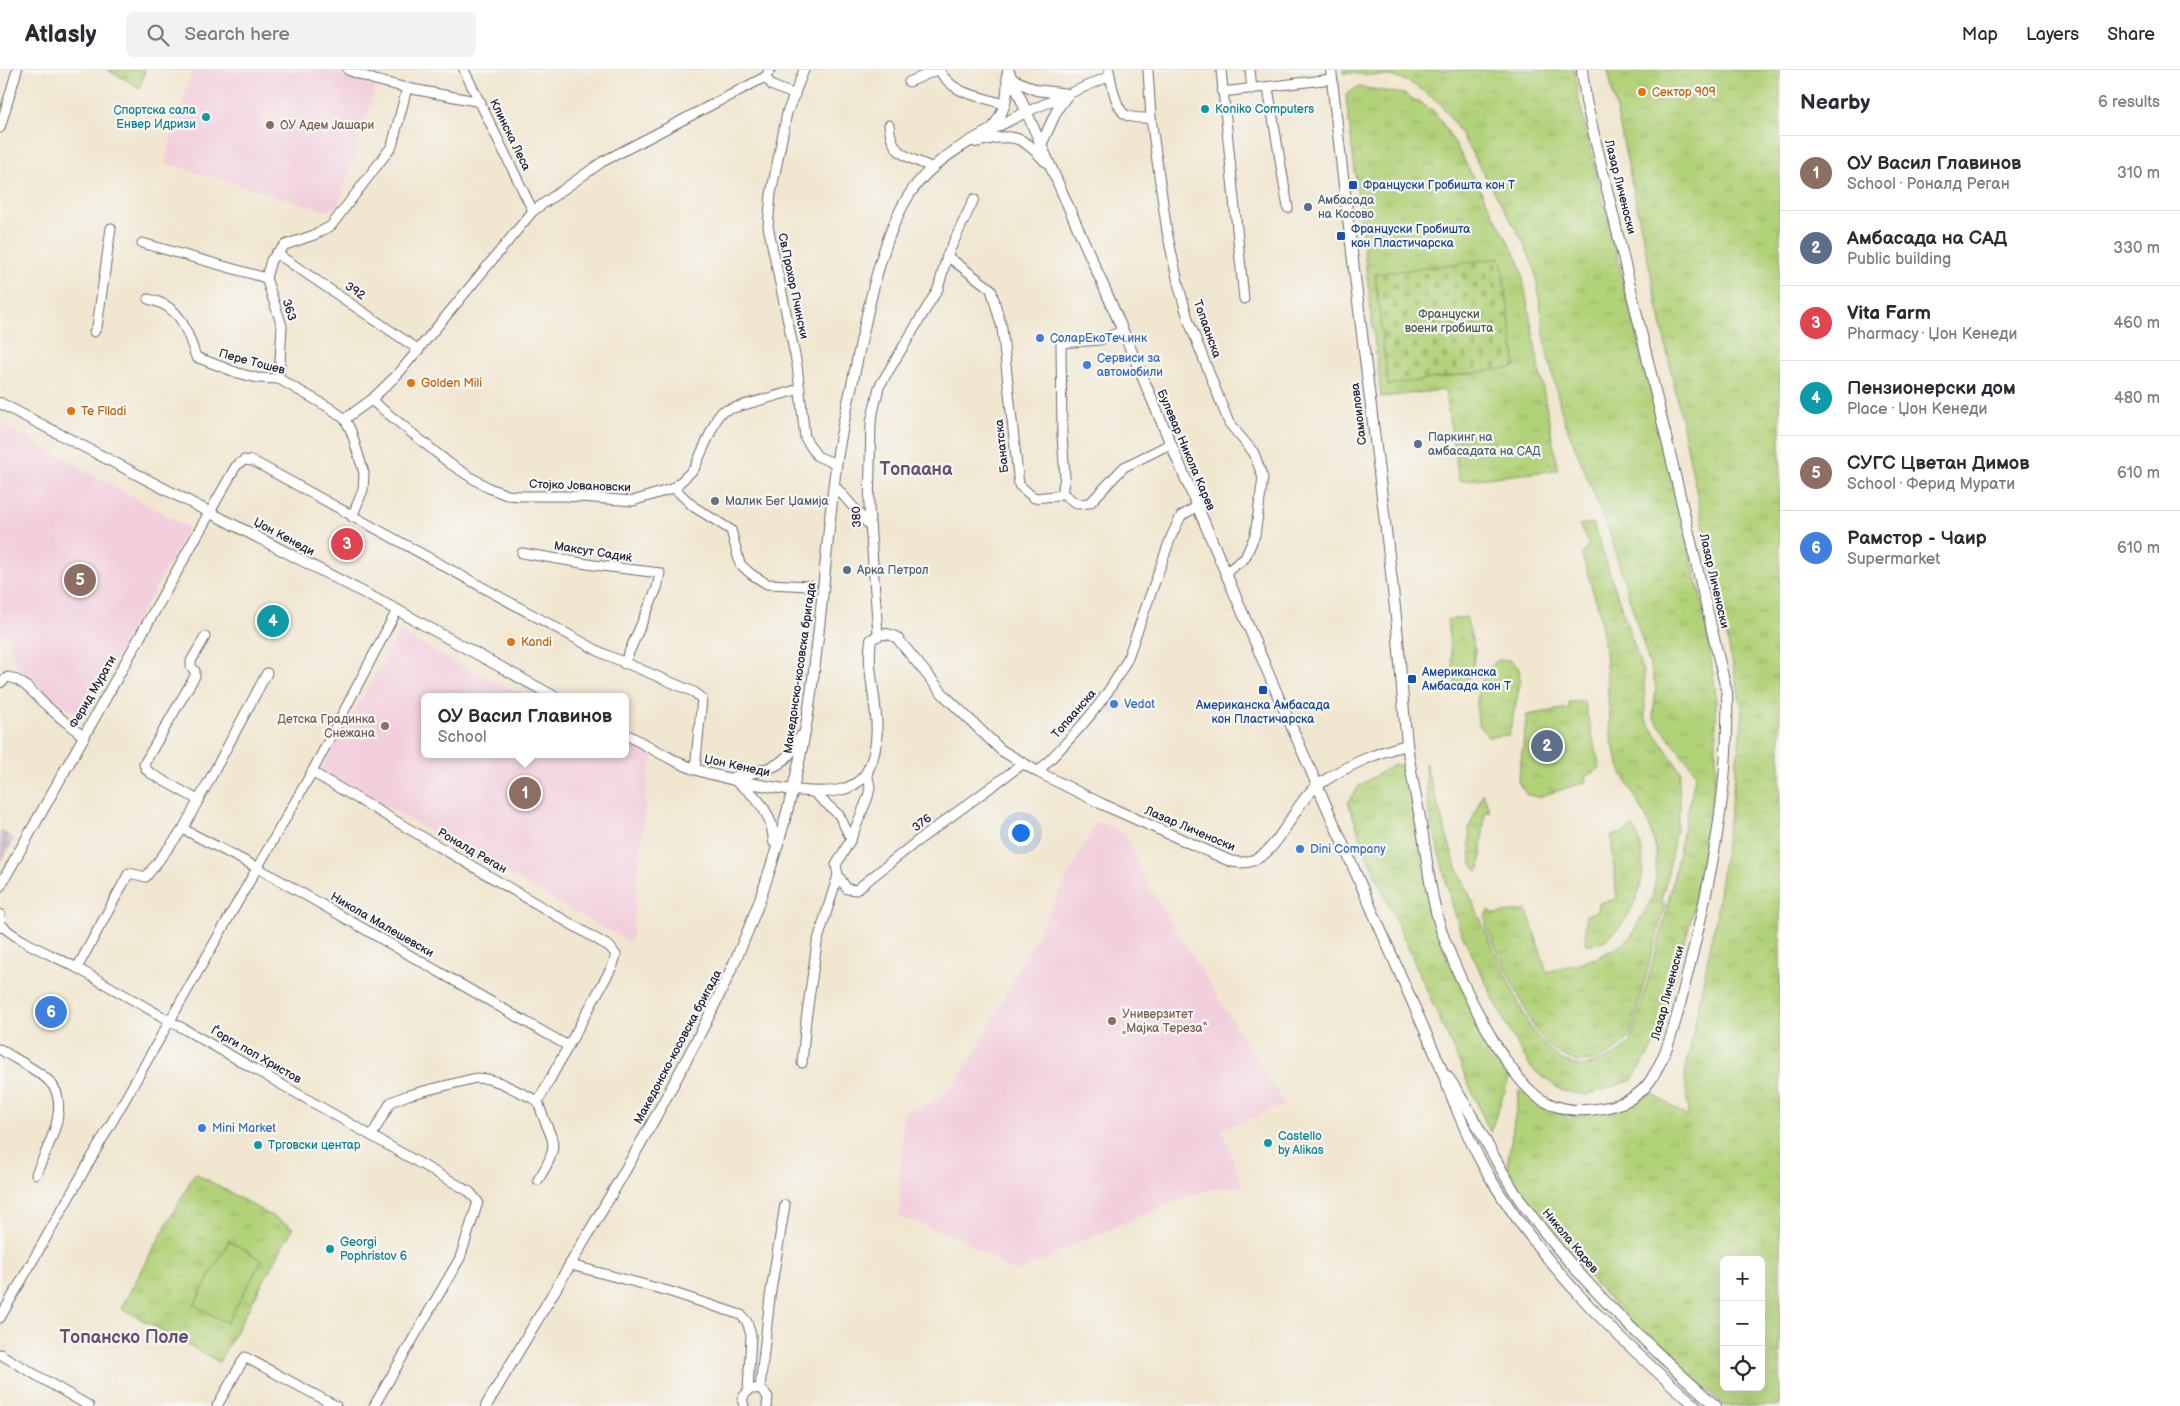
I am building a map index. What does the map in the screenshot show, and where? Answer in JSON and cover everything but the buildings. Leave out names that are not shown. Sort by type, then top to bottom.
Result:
[{"type":"street","points":[[0,125],[17,70]]},
{"type":"street","points":[[348,70],[374,80],[407,88],[481,102]]},
{"type":"street","name":"Клинска Леса","points":[[464,70],[533,211]]},
{"type":"street","name":"Св.Прохор Пчински","points":[[804,70],[787,113],[771,194],[768,226],[800,389],[805,438],[817,456],[836,464]]},
{"type":"street","points":[[909,82],[938,70],[946,82],[963,94],[982,97],[1005,105]]},
{"type":"street","name":"Топаанска","points":[[1148,70],[1151,118],[1167,232],[1189,322],[1228,423],[1254,453],[1263,478],[1254,535],[1245,558],[1226,572]]},
{"type":"street","points":[[1221,70],[1244,299]]},
{"type":"street","points":[[1250,70],[1252,89]]},
{"type":"street","name":"Лазар Личеноски","points":[[878,634],[890,634],[897,638],[944,695],[1001,750],[1038,772],[1109,808],[1230,861],[1241,863],[1257,860],[1265,853],[1302,802],[1317,786],[1357,764],[1394,748],[1407,745],[1434,908],[1458,971],[1498,1048],[1524,1084],[1540,1098],[1551,1104],[1582,1112],[1614,1106],[1633,1098],[1648,1084],[1670,1039],[1704,903],[1719,824],[1728,737],[1727,693],[1586,101],[1582,70]]},
{"type":"street","points":[[992,130],[1001,116],[1005,105],[1009,73],[1036,90],[1068,94]]},
{"type":"street","name":"Булевар Никола Карев","points":[[1009,73],[1052,168],[1317,786]]},
{"type":"street","points":[[1026,112],[1068,94],[1109,73],[1116,100],[1124,113],[1130,116],[1151,118]]},
{"type":"street","points":[[352,517],[362,490],[364,473],[351,431],[344,419],[371,400],[398,374],[533,211],[602,162],[768,74],[773,86],[795,95]]},
{"type":"street","name":"Самоилова","points":[[1222,92],[1268,88],[1332,75],[1395,612],[1407,745]]},
{"type":"street","points":[[142,243],[266,278],[271,260],[285,245],[324,231],[339,217],[392,146],[407,88]]},
{"type":"street","points":[[1268,88],[1288,208]]},
{"type":"street","points":[[1041,145],[1056,113],[1068,94]]},
{"type":"street","name":"Македонско-косовска бригада","points":[[486,1406],[623,1177],[726,986],[758,904],[775,852],[807,723],[825,587],[836,464],[866,318],[897,217],[910,193],[933,168],[963,145],[1026,112]]},
{"type":"street","points":[[889,125],[893,147],[902,155],[933,168]]},
{"type":"street","points":[[963,145],[1005,136],[1029,144],[1052,168]]},
{"type":"street","name":"380","points":[[867,772],[876,733],[876,702],[870,648],[871,640],[878,634],[870,525],[871,422],[879,387],[938,289],[947,256],[974,199]]},
{"type":"street","points":[[94,332],[97,327],[111,228]]},
{"type":"street","name":"392","points":[[276,253],[419,350]]},
{"type":"street","name":"Банатска","points":[[947,256],[991,289],[1002,328],[1019,485],[1034,498],[1056,496],[1062,493]]},
{"type":"street","name":"363","points":[[266,278],[282,326],[279,379]]},
{"type":"street","name":"Пере Тошев","points":[[148,299],[161,302],[180,318],[196,357],[238,373],[258,378],[279,379],[330,408],[344,419]]},
{"type":"street","points":[[1122,331],[1100,340],[1061,343],[1062,435],[1065,477],[1062,493],[1077,504],[1090,503],[1124,467],[1170,444]]},
{"type":"street","name":"Стојко Јовановски","points":[[371,400],[449,463],[489,488],[507,495],[567,496],[633,501],[674,488],[694,469],[718,416],[723,411],[800,389]]},
{"type":"street","name":"Џон Кенеди","points":[[0,403],[397,610],[548,693]]},
{"type":"street","points":[[210,512],[236,466],[240,462],[249,460],[624,664],[680,685],[702,699],[695,769]]},
{"type":"street","points":[[834,485],[870,525]]},
{"type":"street","points":[[674,488],[694,507],[731,530],[740,564],[751,574],[767,584],[811,586]]},
{"type":"street","name":"Топаанска","points":[[1038,772],[1094,712],[1119,675],[1127,660],[1171,537],[1181,516],[1196,507]]},
{"type":"street","name":"Ферид Мурати","points":[[0,886],[210,512]]},
{"type":"street","name":"Максут Садиќ","points":[[522,554],[610,568],[660,573],[654,596],[624,664]]},
{"type":"street","points":[[0,1318],[312,772],[397,610]]},
{"type":"street","points":[[198,800],[150,773],[144,764],[195,676],[195,671],[190,667],[191,662],[204,637]]},
{"type":"street","points":[[77,968],[129,873],[146,877],[183,829],[267,673]]},
{"type":"street","points":[[0,683],[8,677],[16,679],[32,690],[47,707],[83,736]]},
{"type":"street","points":[[731,778],[767,770],[780,763],[796,746],[807,723]]},
{"type":"street","name":"Џон Кенеди","points":[[629,736],[695,769],[731,778],[792,789]]},
{"type":"street","name":"376","points":[[838,875],[847,889],[856,890],[916,842],[1024,763]]},
{"type":"street","name":"Роналд Реган","points":[[312,772],[610,947],[616,955],[614,965],[568,1046]]},
{"type":"street","points":[[792,789],[813,792],[840,790],[856,783],[867,772]]},
{"type":"street","points":[[802,1063],[817,943],[838,875],[836,865],[850,839],[868,797],[870,787],[867,772]]},
{"type":"street","points":[[731,778],[746,788],[767,812],[772,825],[775,852]]},
{"type":"street","name":"Никола Карев","points":[[1317,786],[1480,1160],[1521,1224],[1582,1299],[1641,1357],[1696,1406]]},
{"type":"street","points":[[813,792],[839,815],[850,839]]},
{"type":"street","name":"Никола Малешевски","points":[[183,829],[258,868],[568,1046]]},
{"type":"street","name":"Ѓорги поп Христов","points":[[0,925],[372,1135],[470,1192],[478,1202],[460,1258],[374,1406]]},
{"type":"street","points":[[538,1180],[552,1156],[554,1146],[551,1132],[541,1114],[538,1101],[568,1046]]},
{"type":"street","points":[[0,1049],[50,1081],[58,1098],[58,1118],[36,1174]]},
{"type":"street","name":"Никола Карев","points":[[1440,1066],[1463,1098],[1494,1157],[1538,1224],[1614,1310],[1658,1354],[1716,1406]]},
{"type":"street","points":[[372,1135],[391,1102],[408,1094],[476,1078],[501,1083],[538,1101]]},
{"type":"street","points":[[760,1388],[770,1297],[785,1205]]},
{"type":"street","points":[[571,1265],[668,1291],[741,1315],[747,1322],[751,1335],[748,1390],[742,1399],[744,1406]]},
{"type":"street","points":[[0,1354],[89,1406]]},
{"type":"street","points":[[217,1406],[245,1357],[336,1406]]},
{"type":"street","points":[[748,1390],[760,1388]]},
{"type":"street","points":[[760,1388],[768,1396],[767,1406]]},
{"type":"shaded area","name":"ОУ Адем Јашари","points":[[195,70],[325,70],[376,88],[338,206],[328,211],[164,163],[191,74],[194,74]]},
{"type":"shaded area","points":[[0,423],[189,528],[82,717],[62,704],[18,668],[12,652],[10,636],[0,631]]},
{"type":"shaded area","points":[[399,632],[470,670],[519,693],[421,693],[421,758],[629,758],[629,744],[654,755],[648,777],[631,943],[321,770]]},
{"type":"shaded area","name":"Vedat","points":[[1112,691],[1125,701],[1115,716],[1103,707]]},
{"type":"shaded area","name":"Универзитет „Мајка Тереза“","points":[[1097,821],[1125,833],[1146,882],[1285,1105],[1222,1129],[1243,1187],[1217,1188],[1190,1195],[1077,1243],[1016,1273],[958,1237],[899,1217],[903,1113],[929,1104],[949,1090],[972,1058]]},
{"type":"shaded area","points":[[0,829],[14,839],[0,864]]},
{"type":"green space","points":[[108,70],[145,70],[140,88]]},
{"type":"green space","points":[[1343,70],[1575,70],[1578,97],[1704,610],[1716,695],[1716,773],[1693,912],[1657,1041],[1632,1080],[1586,1095],[1562,1091],[1532,1069],[1511,1034],[1460,930],[1428,808],[1425,763],[1455,863],[1529,1026],[1546,1047],[1562,1060],[1582,1067],[1613,1057],[1630,1043],[1663,926],[1696,773],[1653,717],[1656,686],[1610,534],[1563,417],[1547,353],[1535,269],[1521,238],[1458,129],[1440,103],[1410,82],[1390,76],[1343,73]]},
{"type":"green space","points":[[1608,70],[1780,70],[1780,1406],[1725,1406],[1661,1352],[1588,1277],[1535,1213],[1507,1166],[1519,1091],[1576,1117],[1640,1096],[1653,1094],[1688,1117],[1685,1073],[1716,918],[1743,714]]},
{"type":"green space","points":[[1358,87],[1404,94],[1434,111],[1453,140],[1520,263],[1558,470],[1459,481],[1445,390],[1381,397],[1346,95]]},
{"type":"green space","name":"Француски воени гробишта","points":[[1501,258],[1516,367],[1388,385],[1375,274]]},
{"type":"green space","points":[[1593,523],[1644,675],[1645,718],[1681,772],[1679,781],[1680,807],[1667,879],[1661,898],[1665,905],[1629,1038],[1611,1054],[1592,1061],[1577,1062],[1562,1055],[1547,1044],[1533,1026],[1487,928],[1485,917],[1489,910],[1495,914],[1527,910],[1547,972],[1596,958],[1618,947],[1630,938],[1652,898],[1656,877],[1656,850],[1648,821],[1621,771],[1611,739],[1605,650],[1599,610],[1582,556],[1589,543],[1579,525]]},
{"type":"green space","points":[[1466,617],[1475,650],[1472,673],[1459,690],[1456,691],[1447,620]]},
{"type":"green space","points":[[1498,660],[1509,660],[1519,668],[1520,683],[1509,735],[1488,737],[1479,724],[1477,716],[1478,698],[1482,680],[1492,665]]},
{"type":"green space","points":[[1584,701],[1600,768],[1585,777],[1586,782],[1538,797],[1527,795],[1518,782],[1527,715],[1569,708],[1569,702]]},
{"type":"green space","points":[[1395,764],[1407,768],[1431,916],[1448,961],[1510,1076],[1490,1132],[1368,858],[1348,802],[1360,785]]},
{"type":"green space","points":[[1483,793],[1490,811],[1485,812],[1480,869],[1477,872],[1471,862],[1469,828]]},
{"type":"green space","points":[[1633,826],[1641,845],[1643,866],[1639,890],[1634,903],[1619,928],[1609,937],[1599,943],[1587,944],[1585,933],[1586,915],[1598,911],[1599,903],[1617,899],[1611,836],[1623,833]]},
{"type":"green space","points":[[195,1173],[293,1228],[219,1362],[121,1308]]},
{"type":"green space","points":[[229,1241],[262,1260],[227,1323],[194,1305]]},
{"type":"place","name":"Сектор 909","points":[[1642,92]]},
{"type":"place","name":"Koniko Computers","points":[[1205,109]]},
{"type":"place","name":"Спортска сала Енвер Идризи","points":[[206,117]]},
{"type":"place","name":"ОУ Адем Јашари","points":[[270,125]]},
{"type":"place","name":"Француски Гробишта кон Т","points":[[1353,185]]},
{"type":"place","name":"Амбасада на Косово","points":[[1308,207]]},
{"type":"place","name":"Француски Гробишта кон Пластичарска","points":[[1341,236]]},
{"type":"place","name":"СоларЕкоТеч.инк","points":[[1040,338]]},
{"type":"place","name":"Сервиси за автомобили","points":[[1087,365]]},
{"type":"place","name":"Golden Mili","points":[[411,383]]},
{"type":"place","name":"Te Flladi","points":[[71,411]]},
{"type":"place","name":"Паркинг на амбасадата на САД","points":[[1418,444]]},
{"type":"place","name":"Малик Бег Џамија","points":[[715,501]]},
{"type":"place","name":"Vita Farm","points":[[347,544]]},
{"type":"place","name":"Арка Петрол","points":[[847,570]]},
{"type":"place","name":"СУГС Цветан Димов","points":[[80,580]]},
{"type":"place","name":"Пензионерски дом","points":[[273,621]]},
{"type":"place","name":"Kandi","points":[[511,642]]},
{"type":"place","name":"Американска Амбасада кон Т","points":[[1412,679]]},
{"type":"place","name":"Американска Амбасада кон Пластичарска","points":[[1263,690]]},
{"type":"place","name":"Vedat","points":[[1114,704]]},
{"type":"place","name":"Детска Градинка Снежана","points":[[385,726]]},
{"type":"place","name":"Амбасада на САД","points":[[1547,746]]},
{"type":"place","name":"ОУ Васил Главинов","points":[[525,793]]},
{"type":"place","name":"Dini Company","points":[[1300,849]]},
{"type":"place","name":"Рамстор - Чаир","points":[[51,1012]]},
{"type":"place","name":"Универзитет „Мајка Тереза“","points":[[1112,1021]]},
{"type":"place","name":"Mini Market","points":[[202,1128]]},
{"type":"place","name":"Castello by Alikas","points":[[1268,1143]]},
{"type":"place","name":"Трговски центар","points":[[258,1145]]},
{"type":"place","name":"Georgi Pophristov 6","points":[[330,1249]]},
{"type":"district","name":"Топаана","points":[[916,469]]},
{"type":"district","name":"Топанско Поле","points":[[124,1337]]}]
